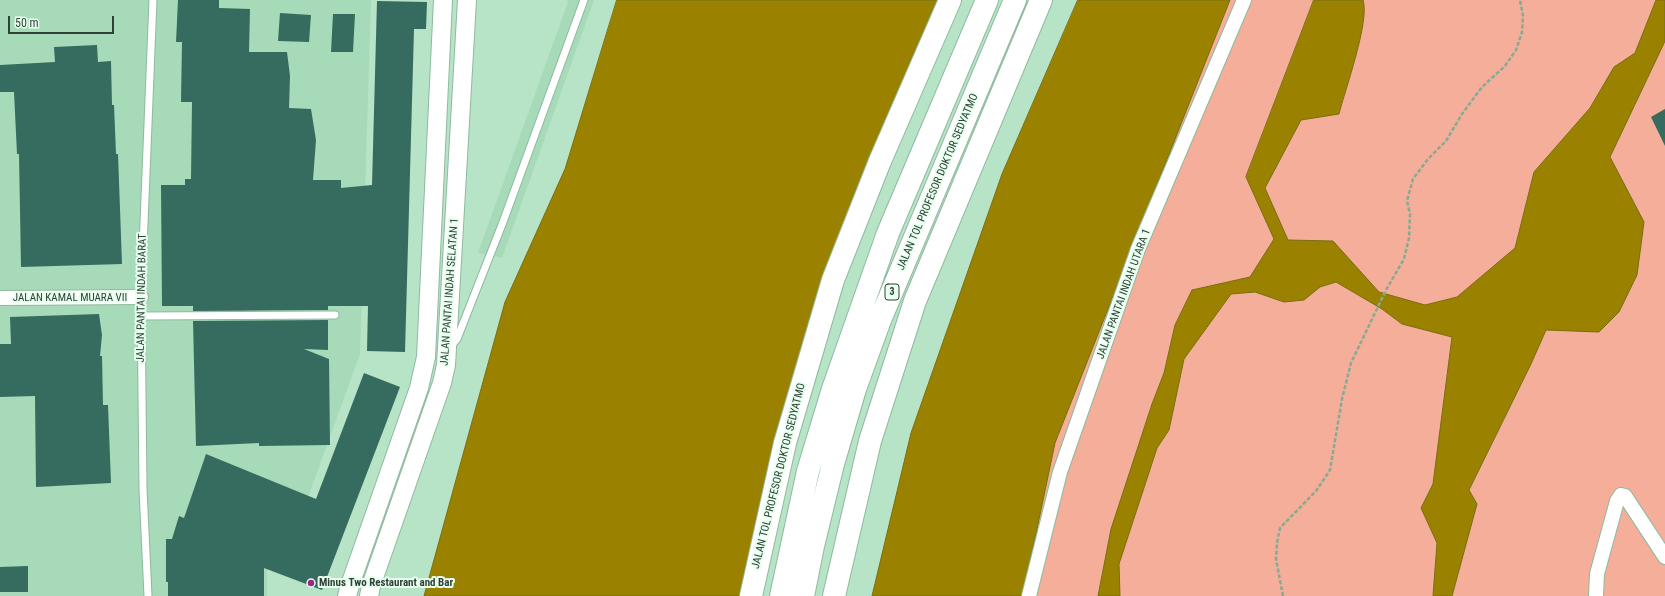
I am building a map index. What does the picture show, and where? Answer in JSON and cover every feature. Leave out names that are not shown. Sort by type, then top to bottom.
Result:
[{"type":"highway","name":"JALAN TOL PROFESOR DOKTOR SEDYATMO","points":[[751,596],[785,443],[833,280],[880,161],[950,0]]},
{"type":"highway","name":"3","points":[[781,596],[808,472],[833,389],[888,233],[986,0]]},
{"type":"highway","name":"JALAN TOL PROFESOR DOKTOR SEDYATMO","points":[[803,596],[813,546],[855,389],[880,320],[1015,0]]},
{"type":"highway","name":"3","points":[[834,596],[870,441],[915,301],[1041,0]]},
{"type":"street","name":"JALAN PANTAI INDAH SELATAN 1","points":[[348,596],[352,578],[419,388],[426,357],[443,0]]},
{"type":"street","name":"JALAN PANTAI INDAH SELATAN 1","points":[[368,596],[442,383],[448,347],[467,0]]},
{"type":"street","name":"JALAN PANTAI INDAH UTARA 1","points":[[1029,596],[1060,472],[1138,249],[1244,0]]},
{"type":"street","name":"JALAN KAMAL MUARA VII","points":[[0,298],[141,297]]},
{"type":"street","points":[[1596,596],[1597,574],[1617,501],[1621,495],[1625,496],[1665,557]]},
{"type":"lane","name":"JALAN PANTAI INDAH BARAT","points":[[148,596],[143,489],[141,297],[153,0]]},
{"type":"lane","points":[[448,347],[457,339],[504,222],[584,0]]},
{"type":"lane","points":[[141,316],[335,315]]},
{"type":"path","points":[[1284,596],[1276,559],[1280,528],[1316,491],[1330,470],[1342,400],[1351,363],[1386,290],[1404,259],[1409,238],[1410,214],[1407,201],[1413,179],[1428,159],[1446,141],[1462,114],[1482,87],[1505,66],[1516,50],[1522,32],[1523,16],[1520,0]]},
{"type":"shaded area","points":[[0,0],[371,0],[360,354],[282,569],[267,570],[267,596],[0,596]]},
{"type":"shaded area","points":[[567,0],[594,0],[502,258],[478,253],[568,2]]},
{"type":"shaded area","points":[[617,0],[947,0],[824,289],[747,596],[424,596],[505,302],[565,169]]},
{"type":"shaded area","points":[[1078,0],[1230,0],[1055,443],[1023,596],[872,596],[911,433],[1002,174]]},
{"type":"shaded area","points":[[1230,0],[1665,0],[1665,596],[1023,596],[1055,443]]},
{"type":"shaded area","points":[[1314,0],[1363,0],[1363,23],[1356,56],[1339,114],[1301,120],[1265,188],[1288,240],[1333,241],[1379,292],[1425,305],[1457,297],[1515,248],[1534,172],[1590,108],[1614,67],[1635,53],[1656,0],[1665,0],[1665,41],[1610,157],[1644,222],[1637,275],[1619,312],[1599,332],[1546,330],[1531,364],[1469,490],[1477,504],[1452,596],[1433,596],[1437,543],[1421,508],[1433,484],[1452,337],[1402,324],[1382,309],[1336,282],[1320,287],[1304,300],[1284,302],[1255,292],[1231,294],[1184,359],[1169,430],[1157,448],[1119,564],[1120,596],[1098,596],[1111,529],[1152,404],[1164,373],[1175,325],[1192,290],[1250,277],[1274,239],[1246,177]]},
{"type":"building","points":[[178,0],[219,0],[219,8],[250,9],[249,52],[287,52],[290,76],[289,108],[311,109],[316,140],[313,180],[341,180],[341,188],[372,185],[377,1],[427,2],[426,29],[414,29],[405,352],[367,351],[368,306],[328,306],[328,310],[193,311],[193,306],[162,306],[161,185],[185,185],[185,179],[191,179],[192,102],[181,102],[182,42],[176,42]]},
{"type":"building","points":[[280,13],[311,15],[309,42],[278,41]]},
{"type":"building","points":[[333,14],[355,14],[353,52],[331,52]]},
{"type":"building","points":[[97,45],[98,62],[111,61],[112,105],[114,105],[116,154],[118,154],[122,264],[21,267],[19,154],[17,154],[14,92],[0,92],[0,65],[55,62],[54,47]]},
{"type":"building","points":[[1665,109],[1665,146],[1651,117]]},
{"type":"building","points":[[99,314],[102,335],[100,356],[102,356],[103,405],[108,405],[111,483],[36,487],[35,396],[0,397],[0,344],[11,344],[10,317]]},
{"type":"building","points":[[328,320],[328,350],[304,349],[329,359],[330,445],[259,446],[259,443],[196,446],[193,321]]},
{"type":"building","points":[[364,373],[400,387],[322,590],[264,568],[264,596],[168,596],[168,582],[166,582],[166,539],[172,539],[179,516],[184,518],[206,454],[316,499]]},
{"type":"building","points":[[28,566],[28,592],[0,592],[0,567]]},
{"type":"place","name":"Minus Two Restaurant and Bar","points":[[311,583]]}]
